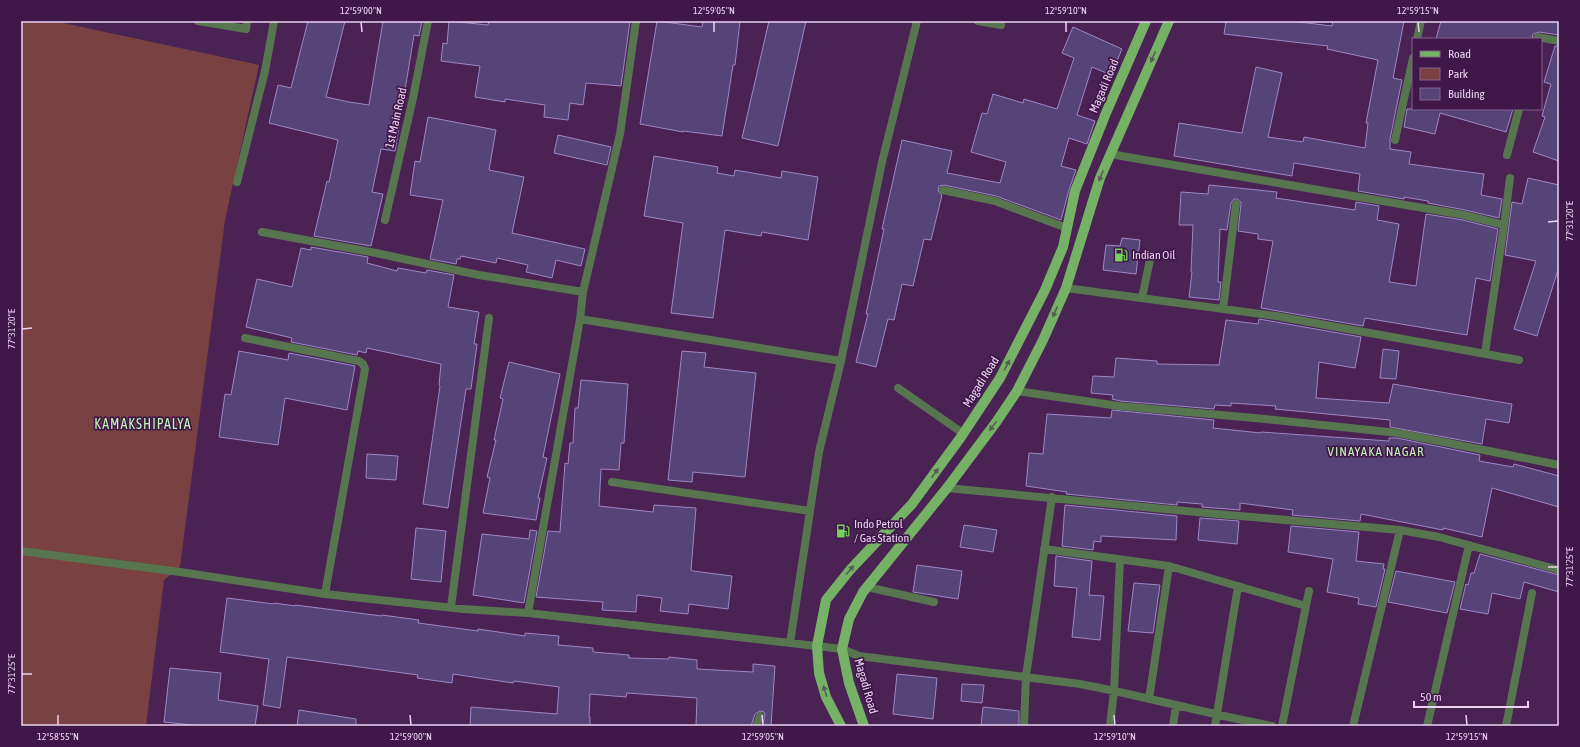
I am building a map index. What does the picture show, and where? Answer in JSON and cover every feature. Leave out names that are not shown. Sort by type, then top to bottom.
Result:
[{"type":"main road","name":"Magadi Road","points":[[841,726],[826,697],[819,673],[817,646],[826,600],[850,570],[912,504],[964,434],[1000,378],[1045,290],[1063,247],[1075,192],[1106,113],[1146,21]]},
{"type":"main road","name":"Magadi Road","points":[[864,726],[849,684],[842,649],[849,619],[867,587],[947,488],[997,421],[1017,391],[1043,340],[1066,288],[1098,183],[1169,21]]},
{"type":"street","points":[[198,21],[246,29],[247,21]]},
{"type":"street","points":[[237,182],[265,71],[274,21]]},
{"type":"street","name":"1st Main Road","points":[[385,220],[413,98],[428,21]]},
{"type":"street","points":[[528,613],[580,319],[582,292],[620,134],[636,21]]},
{"type":"street","points":[[790,643],[819,452],[842,361],[882,162],[917,21]]},
{"type":"street","points":[[978,21],[1001,25]]},
{"type":"street","points":[[1417,38],[1421,21]]},
{"type":"street","points":[[1538,38],[1559,41]]},
{"type":"street","points":[[1395,140],[1412,63]]},
{"type":"street","points":[[1507,155],[1519,110]]},
{"type":"street","points":[[1110,154],[1464,215],[1504,225]]},
{"type":"street","points":[[1485,353],[1510,178]]},
{"type":"street","points":[[943,190],[995,201],[1067,228]]},
{"type":"street","points":[[1223,309],[1236,204]]},
{"type":"street","points":[[262,232],[376,252],[480,275],[582,292]]},
{"type":"street","points":[[1142,298],[1151,255]]},
{"type":"street","points":[[1066,288],[1276,316],[1519,360]]},
{"type":"street","points":[[451,607],[488,318]]},
{"type":"street","points":[[580,319],[842,361]]},
{"type":"street","points":[[246,338],[359,361],[363,364],[365,370],[326,594]]},
{"type":"street","points":[[898,388],[964,434]]},
{"type":"street","points":[[1017,391],[1120,406],[1398,433],[1559,465]]},
{"type":"street","points":[[612,482],[810,511]]},
{"type":"street","points":[[947,488],[1400,530],[1439,537],[1559,570]]},
{"type":"street","points":[[1024,726],[1026,676],[1052,497]]},
{"type":"street","points":[[1353,726],[1400,530]]},
{"type":"street","points":[[1427,726],[1470,545]]},
{"type":"street","points":[[1044,549],[1170,566],[1306,606]]},
{"type":"street","points":[[21,551],[180,572],[326,594],[451,607],[528,613],[842,649],[859,656],[1026,676],[1114,690],[1176,706],[1272,726]]},
{"type":"street","points":[[1110,726],[1114,690],[1120,560]]},
{"type":"street","points":[[1149,699],[1170,566]]},
{"type":"street","points":[[1215,726],[1238,586]]},
{"type":"street","points":[[867,587],[934,602]]},
{"type":"street","points":[[1282,726],[1309,591]]},
{"type":"street","points":[[1506,726],[1532,593]]},
{"type":"street","points":[[1173,726],[1176,706]]},
{"type":"street","points":[[756,726],[760,716]]},
{"type":"green space","points":[[21,21],[54,21],[259,65],[225,220],[180,567],[164,580],[146,726],[21,726]]},
{"type":"building","points":[[308,21],[345,21],[326,97],[369,105],[383,21],[422,21],[419,36],[414,35],[395,151],[381,149],[372,192],[383,194],[371,246],[314,236],[327,181],[329,182],[338,140],[269,123],[278,85],[291,88]]},
{"type":"building","points":[[449,21],[488,25],[489,21],[630,21],[621,86],[586,83],[583,105],[570,103],[568,120],[544,117],[545,105],[505,99],[505,102],[475,97],[480,66],[441,61],[443,43],[447,44]]},
{"type":"building","points":[[657,21],[702,27],[703,21],[740,21],[735,65],[733,65],[722,136],[683,132],[640,124]]},
{"type":"building","points":[[769,21],[806,21],[778,146],[742,138]]},
{"type":"building","points":[[1226,21],[1291,21],[1332,26],[1333,21],[1404,21],[1393,78],[1402,80],[1390,139],[1390,149],[1411,152],[1409,164],[1484,174],[1481,195],[1502,199],[1499,218],[1428,203],[1428,201],[1404,197],[1404,199],[1358,191],[1360,174],[1294,163],[1292,176],[1174,156],[1179,123],[1242,133],[1256,67],[1282,73],[1268,137],[1303,142],[1304,137],[1365,148],[1368,123],[1366,123],[1378,60],[1327,49],[1328,46],[1224,34]]},
{"type":"building","points":[[1441,21],[1559,21],[1559,35],[1539,32],[1533,34],[1532,38],[1436,38]]},
{"type":"building","points":[[1073,27],[1122,49],[1111,75],[1092,67],[1077,115],[1095,121],[1087,144],[1069,138],[1061,166],[1076,170],[1061,220],[996,196],[944,185],[939,186],[938,191],[942,195],[931,240],[924,239],[913,286],[902,284],[894,320],[888,319],[876,367],[856,362],[868,314],[866,314],[884,229],[882,229],[902,140],[952,151],[947,173],[1000,183],[1006,162],[971,152],[982,113],[987,114],[993,94],[1023,103],[1024,99],[1057,109],[1074,58],[1062,53]]},
{"type":"building","points":[[1555,46],[1559,46],[1559,161],[1533,152],[1545,117],[1542,116],[1551,84],[1544,82]]},
{"type":"building","points":[[1407,109],[1513,110],[1506,132],[1440,113],[1435,134],[1404,127]]},
{"type":"building","points":[[428,117],[496,130],[489,170],[524,177],[512,233],[585,249],[581,266],[556,260],[552,278],[526,272],[528,265],[497,258],[496,263],[461,256],[460,259],[457,259],[456,264],[430,259],[443,200],[410,195],[415,161],[420,162]]},
{"type":"building","points":[[558,135],[611,147],[607,165],[554,153]]},
{"type":"building","points":[[654,156],[718,167],[717,173],[734,176],[735,170],[781,178],[782,171],[818,177],[808,240],[762,232],[761,236],[725,230],[713,318],[671,313],[683,223],[644,216]]},
{"type":"building","points":[[1528,178],[1559,185],[1559,267],[1537,336],[1514,329],[1536,261],[1505,255],[1512,202],[1522,204]]},
{"type":"building","points":[[1209,185],[1277,192],[1276,198],[1355,210],[1356,202],[1379,206],[1377,220],[1399,224],[1389,282],[1416,286],[1426,214],[1463,220],[1498,229],[1490,281],[1476,278],[1467,335],[1365,318],[1363,326],[1261,308],[1273,241],[1258,239],[1258,234],[1238,231],[1241,202],[1237,199],[1234,199],[1231,203],[1227,230],[1220,229],[1218,282],[1221,282],[1219,300],[1189,297],[1192,272],[1193,225],[1179,225],[1181,192],[1208,194]]},
{"type":"building","points":[[1122,238],[1140,240],[1136,274],[1103,270],[1106,245],[1120,246]]},
{"type":"building","points":[[311,247],[368,257],[367,263],[397,271],[398,268],[426,273],[427,270],[454,275],[448,307],[479,312],[474,344],[477,344],[471,389],[466,389],[448,508],[423,504],[440,386],[441,364],[367,348],[366,353],[358,351],[357,355],[291,342],[292,338],[246,327],[257,279],[292,287],[301,248],[311,250]]},
{"type":"building","points":[[1259,319],[1361,337],[1355,368],[1319,362],[1316,398],[1389,403],[1393,384],[1512,404],[1509,423],[1486,419],[1482,444],[1390,427],[1390,420],[1275,409],[1276,406],[1231,403],[1231,406],[1215,405],[1214,409],[1120,401],[1112,399],[1113,395],[1091,393],[1093,376],[1114,377],[1116,358],[1157,361],[1157,364],[1219,365],[1226,320],[1258,324]]},
{"type":"building","points":[[1383,349],[1399,351],[1396,379],[1380,378]]},
{"type":"building","points":[[239,351],[288,360],[289,353],[355,366],[347,410],[285,398],[278,445],[219,437],[225,394],[231,395]]},
{"type":"building","points":[[682,351],[706,353],[704,367],[756,373],[745,477],[693,472],[692,482],[668,480]]},
{"type":"building","points":[[509,362],[560,374],[543,457],[547,458],[538,498],[540,498],[536,520],[483,513],[490,478],[487,477],[496,440],[494,440],[503,399],[500,398]]},
{"type":"building","points":[[581,380],[628,384],[624,443],[621,443],[619,470],[601,469],[599,506],[653,512],[654,505],[696,508],[691,570],[732,576],[728,609],[689,604],[688,614],[660,611],[662,598],[637,595],[636,612],[602,610],[603,602],[536,597],[548,531],[560,532],[565,463],[568,464],[570,443],[573,443],[575,408],[578,408]]},
{"type":"building","points":[[1112,410],[1214,420],[1213,428],[1261,433],[1389,441],[1389,438],[1397,438],[1480,455],[1479,461],[1513,467],[1514,464],[1559,476],[1559,507],[1492,488],[1482,537],[1443,528],[1443,530],[1361,514],[1360,521],[1292,515],[1293,510],[1240,503],[1240,510],[1202,507],[1202,504],[1177,502],[1177,505],[1066,494],[1067,492],[1026,486],[1029,453],[1043,454],[1047,414],[1111,418]]},
{"type":"building","points":[[367,454],[398,456],[396,480],[366,478]]},
{"type":"building","points":[[1065,505],[1177,516],[1176,540],[1101,536],[1101,542],[1094,541],[1093,550],[1062,546]]},
{"type":"building","points":[[1200,518],[1239,521],[1237,544],[1198,540]]},
{"type":"building","points":[[964,525],[997,530],[993,552],[960,547]]},
{"type":"building","points":[[1291,526],[1359,532],[1356,561],[1384,564],[1383,569],[1385,569],[1376,607],[1358,604],[1359,598],[1327,592],[1333,559],[1288,552]]},
{"type":"building","points":[[416,528],[446,531],[441,582],[411,579]]},
{"type":"building","points":[[530,530],[537,531],[524,603],[473,595],[482,534],[529,539]]},
{"type":"building","points":[[1480,554],[1559,575],[1559,592],[1524,582],[1520,599],[1492,593],[1488,614],[1460,609],[1466,584],[1468,585],[1471,573],[1474,573]]},
{"type":"building","points":[[1056,556],[1092,561],[1089,595],[1104,596],[1100,640],[1072,637],[1077,588],[1054,586]]},
{"type":"building","points":[[917,565],[962,571],[958,599],[913,592]]},
{"type":"building","points":[[1396,571],[1455,582],[1447,613],[1388,602]]},
{"type":"building","points":[[1134,583],[1160,585],[1153,633],[1128,631]]},
{"type":"building","points":[[227,598],[382,615],[419,620],[418,623],[478,631],[478,629],[525,636],[525,633],[559,636],[558,645],[593,648],[593,652],[629,655],[629,658],[669,659],[669,657],[697,660],[697,669],[753,672],[753,664],[775,666],[771,726],[762,726],[765,715],[764,712],[760,711],[755,714],[751,726],[696,726],[697,698],[627,693],[626,697],[590,694],[590,726],[470,726],[471,707],[557,714],[559,687],[514,681],[513,683],[453,674],[452,683],[417,678],[418,675],[287,657],[280,708],[263,705],[269,659],[220,652]]},
{"type":"building","points":[[170,668],[221,673],[218,700],[258,706],[255,726],[201,726],[164,722]]},
{"type":"building","points":[[897,674],[937,678],[933,719],[893,714]]},
{"type":"building","points":[[962,684],[984,685],[982,703],[961,701]]},
{"type":"building","points":[[983,707],[1019,711],[1019,726],[981,726]]},
{"type":"building","points":[[299,710],[356,719],[356,726],[297,726]]},
{"type":"place","name":"Indian Oil","points":[[1121,255]]},
{"type":"place","name":"Indo Petrol / Gas Station","points":[[843,531]]},
{"type":"district","name":"KAMAKSHIPALYA","points":[[143,424]]},
{"type":"district","name":"VINAYAKA NAGAR","points":[[1376,451]]}]
